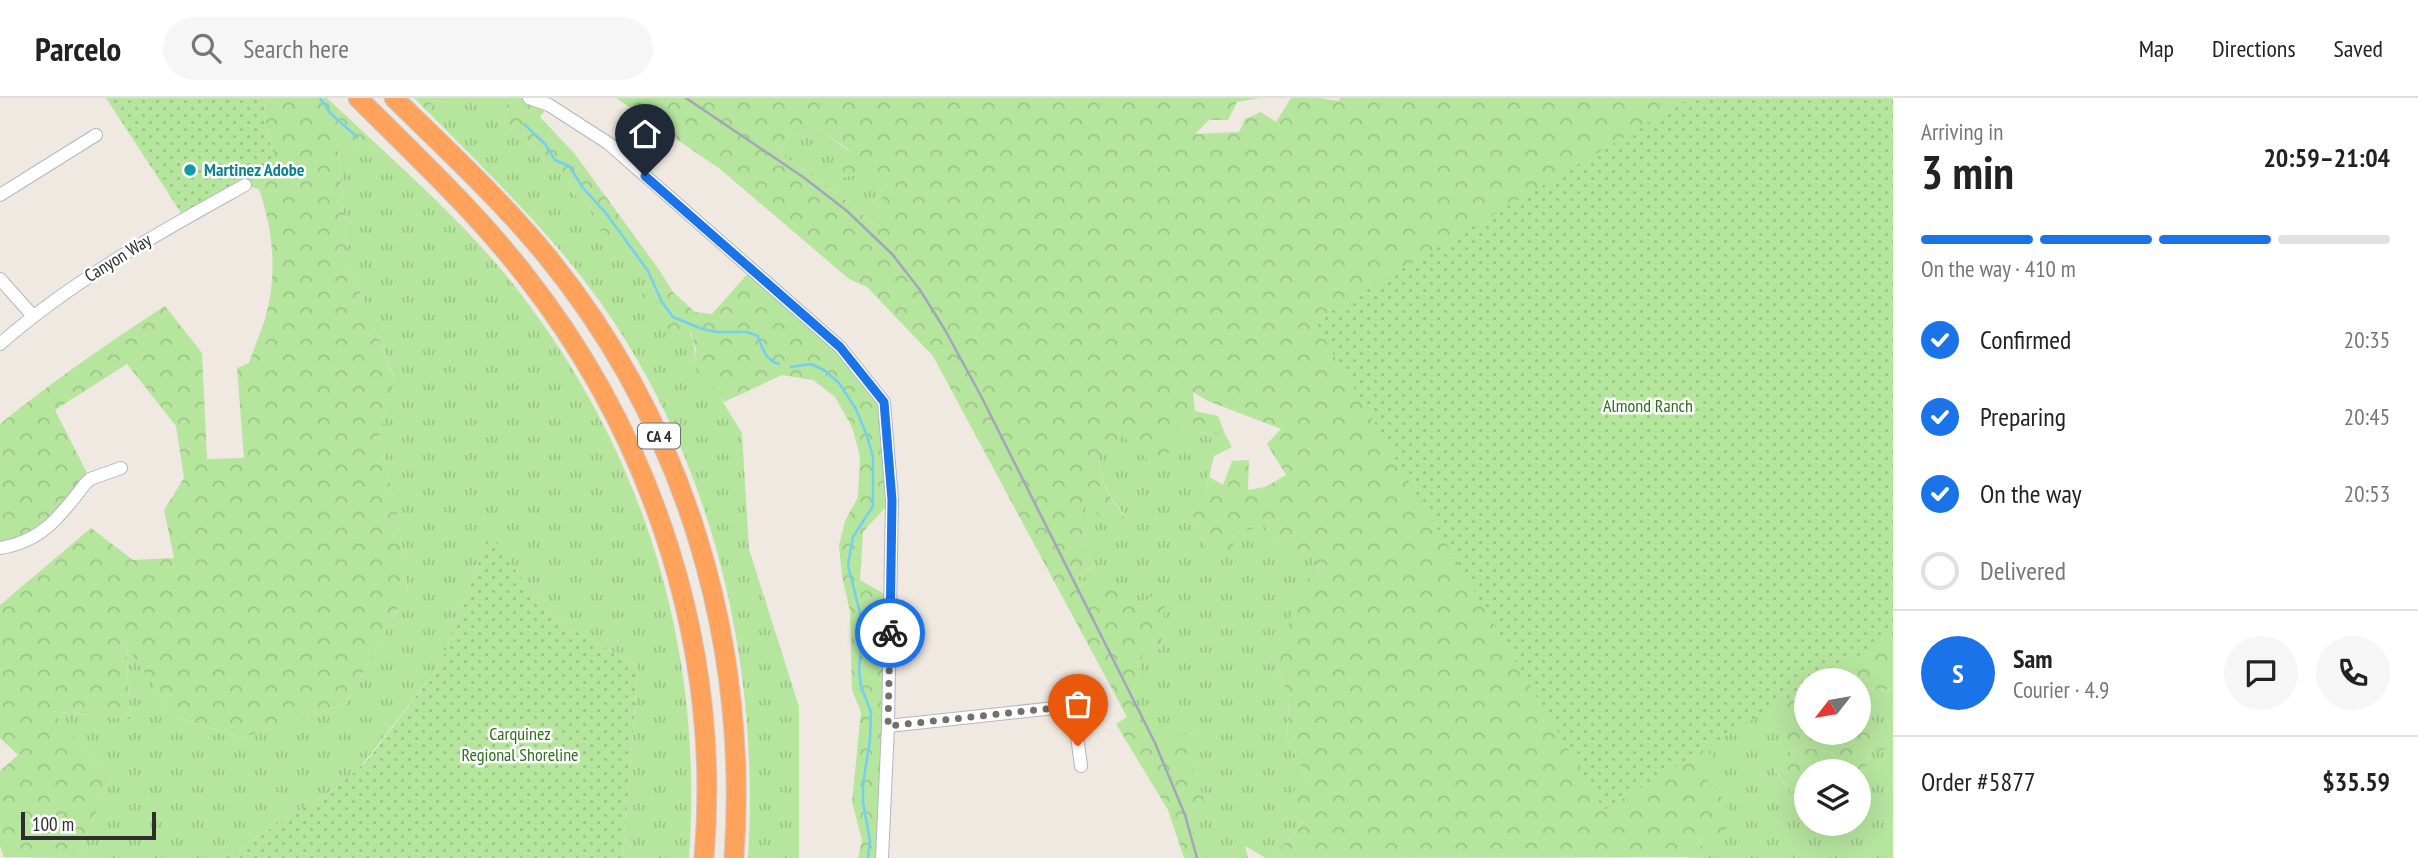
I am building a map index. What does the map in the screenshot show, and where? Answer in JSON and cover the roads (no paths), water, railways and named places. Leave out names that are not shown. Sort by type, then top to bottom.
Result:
[{"type":"highway","points":[[346,98],[412,152]]},
{"type":"highway","name":"CA 4","points":[[358,98],[498,243],[549,307],[609,404],[649,489],[676,567],[698,668],[706,772],[704,858]]},
{"type":"highway","name":"CA 4","points":[[394,98],[518,223],[558,270],[618,358],[666,451],[702,549],[726,651],[736,755],[734,858]]},
{"type":"street","points":[[529,98],[550,105],[608,143],[840,347],[884,402],[892,500],[888,726],[882,858]]},
{"type":"street","points":[[0,195],[96,135]]},
{"type":"street","name":"Canyon Way","points":[[0,344],[33,316],[124,253],[245,186]]},
{"type":"street","points":[[0,279],[33,316]]},
{"type":"street","points":[[0,548],[34,537],[57,521],[90,479],[121,468]]},
{"type":"street","points":[[888,726],[1073,706],[1081,766]]},
{"type":"waterway","points":[[320,98],[331,114],[357,137]]},
{"type":"waterway","points":[[524,124],[545,144],[555,160],[569,166],[584,189],[605,212],[648,271],[662,302],[673,317],[702,329],[747,332],[758,336],[768,357],[779,364]]},
{"type":"waterway","points":[[791,367],[811,364],[824,370],[839,383],[856,409],[873,457],[873,506],[853,537],[848,565],[863,625],[859,671],[861,686],[871,712],[863,784],[863,802],[870,841],[868,858]]},
{"type":"railway","points":[[686,98],[803,177],[847,211],[892,254],[920,290],[981,396],[1155,743],[1185,815],[1197,858]]},
{"type":"place","name":"Martinez Adobe","points":[[190,170]]},
{"type":"park label","name":"Almond Ranch","points":[[1648,406]]},
{"type":"park label","name":"Carquinez Regional Shoreline","points":[[520,744]]}]
